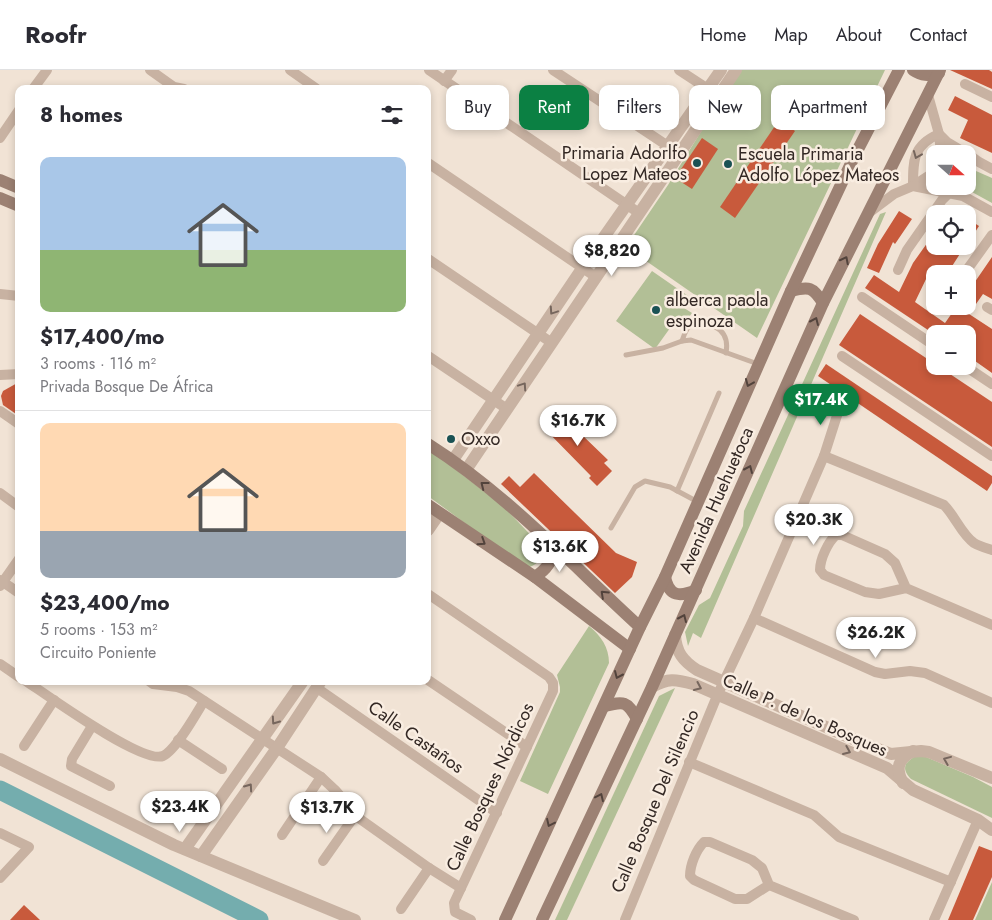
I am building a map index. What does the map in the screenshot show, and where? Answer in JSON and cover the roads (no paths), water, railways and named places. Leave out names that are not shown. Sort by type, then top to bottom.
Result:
[{"type":"main road","name":"Avenida Huehuetoca","points":[[505,920],[640,627],[665,577],[791,291],[853,159],[899,70]]},
{"type":"main road","points":[[913,70],[920,75],[929,76],[939,72]]},
{"type":"main road","name":"Avenida Huehuetoca","points":[[542,920],[652,687],[823,303],[939,72]]},
{"type":"main road","points":[[0,180],[15,186]]},
{"type":"main road","points":[[0,198],[15,204]]},
{"type":"main road","points":[[791,291],[804,287],[811,289],[817,293],[823,303]]},
{"type":"main road","points":[[431,446],[453,460],[508,503],[640,627]]},
{"type":"main road","points":[[431,507],[535,577],[630,649]]},
{"type":"main road","points":[[535,577],[549,565],[555,548]]},
{"type":"main road","points":[[665,577],[667,586],[674,593],[684,595],[696,590]]},
{"type":"main road","points":[[605,706],[625,703],[637,719]]},
{"type":"street","points":[[38,85],[47,70]]},
{"type":"street","points":[[150,70],[173,85]]},
{"type":"street","points":[[290,70],[311,85]]},
{"type":"street","points":[[429,70],[639,213]]},
{"type":"street","points":[[444,81],[452,70]]},
{"type":"street","points":[[553,70],[680,154]]},
{"type":"street","points":[[679,70],[701,85]]},
{"type":"street","points":[[716,85],[721,70]]},
{"type":"street","points":[[721,85],[736,70]]},
{"type":"street","points":[[965,84],[992,97]]},
{"type":"street","points":[[928,95],[939,134],[940,145]]},
{"type":"street","points":[[0,138],[15,116]]},
{"type":"street","points":[[453,460],[626,205],[668,145],[689,121]]},
{"type":"street","points":[[466,470],[680,154],[693,130]]},
{"type":"street","points":[[939,134],[952,145]]},
{"type":"street","points":[[913,186],[913,163],[919,147],[931,137],[939,134]]},
{"type":"street","points":[[976,160],[992,169]]},
{"type":"street","points":[[431,165],[596,277]]},
{"type":"street","points":[[870,212],[894,194],[913,186],[926,178]]},
{"type":"street","points":[[913,186],[926,188]]},
{"type":"street","points":[[898,270],[907,250],[947,195]]},
{"type":"street","points":[[962,195],[992,212]]},
{"type":"street","points":[[971,265],[992,236]]},
{"type":"street","points":[[431,262],[552,343]]},
{"type":"street","points":[[0,294],[15,296]]},
{"type":"street","points":[[862,297],[926,340]]},
{"type":"street","points":[[842,356],[992,456]]},
{"type":"street","points":[[431,358],[507,409]]},
{"type":"street","points":[[976,373],[992,384]]},
{"type":"street","points":[[0,375],[15,374]]},
{"type":"street","name":"Calle Bosque Del Silencio","points":[[625,920],[717,696],[754,618],[824,456],[841,403]]},
{"type":"street","points":[[0,411],[15,421]]},
{"type":"street","points":[[824,456],[944,505],[953,514],[965,535],[974,543],[992,550]]},
{"type":"street","points":[[0,493],[15,504]]},
{"type":"street","points":[[431,526],[439,514]]},
{"type":"street","points":[[906,588],[895,563],[885,554],[842,535],[836,535],[831,539],[820,564],[820,570],[824,575],[865,592],[879,594],[906,588],[992,625]]},
{"type":"street","points":[[15,564],[1,582],[15,591]]},
{"type":"street","name":"Calle Bosques Nórdicos","points":[[161,685],[189,691],[322,777],[368,825],[461,888],[553,691],[553,683],[550,677],[431,596]]},
{"type":"street","points":[[754,618],[874,672],[885,674],[910,670],[924,672],[992,703]]},
{"type":"street","name":"Calle P. de los Bosques","points":[[675,635],[677,650],[685,662],[697,670],[891,754],[913,751],[929,752],[992,778]]},
{"type":"street","points":[[0,664],[15,674]]},
{"type":"street","name":"Calle P. de los Bosques","points":[[652,687],[664,680],[676,680],[693,684],[887,768],[913,790],[978,820],[992,830]]},
{"type":"street","points":[[431,682],[527,746]]},
{"type":"street","points":[[32,685],[92,726],[147,755],[161,756],[171,750],[204,701]]},
{"type":"street","points":[[185,849],[300,685]]},
{"type":"street","points":[[201,856],[319,685]]},
{"type":"street","name":"Calle Castaños","points":[[319,685],[496,813]]},
{"type":"street","points":[[24,746],[54,700]]},
{"type":"street","points":[[92,726],[70,762],[74,768],[110,786]]},
{"type":"street","points":[[178,740],[222,769]]},
{"type":"street","points":[[903,783],[899,776],[898,767],[905,755],[913,751]]},
{"type":"street","points":[[0,759],[185,849],[354,920]]},
{"type":"street","points":[[689,762],[814,814],[839,837],[951,882]]},
{"type":"street","points":[[282,835],[322,777]]},
{"type":"street","points":[[324,861],[356,814]]},
{"type":"street","points":[[934,920],[978,820]]},
{"type":"street","points":[[0,833],[29,847],[0,878]]},
{"type":"street","points":[[769,885],[747,899],[735,899],[694,880],[690,876],[690,870],[700,846],[704,842],[710,842],[752,860],[762,868],[769,885],[854,920]]},
{"type":"street","points":[[401,908],[429,868]]},
{"type":"street","points":[[461,888],[454,903],[454,909],[458,914],[471,920]]},
{"type":"lane","points":[[682,341],[685,330],[691,323],[696,320],[705,322],[718,328],[725,334],[726,353]]},
{"type":"lane","points":[[626,355],[691,340],[758,364]]},
{"type":"lane","points":[[677,491],[719,393]]},
{"type":"lane","points":[[611,528],[635,487],[645,481],[670,487],[698,502]]},
{"type":"waterway","points":[[0,790],[259,920]]},
{"type":"place","name":"Primaria Adorlfo Lopez Mateos","points":[[697,163]]},
{"type":"place","name":"Escuela Primaria Adolfo López Mateos","points":[[728,164]]},
{"type":"place","name":"alberca paola espinoza","points":[[656,310]]},
{"type":"place","name":"Oxxo","points":[[451,439]]}]
